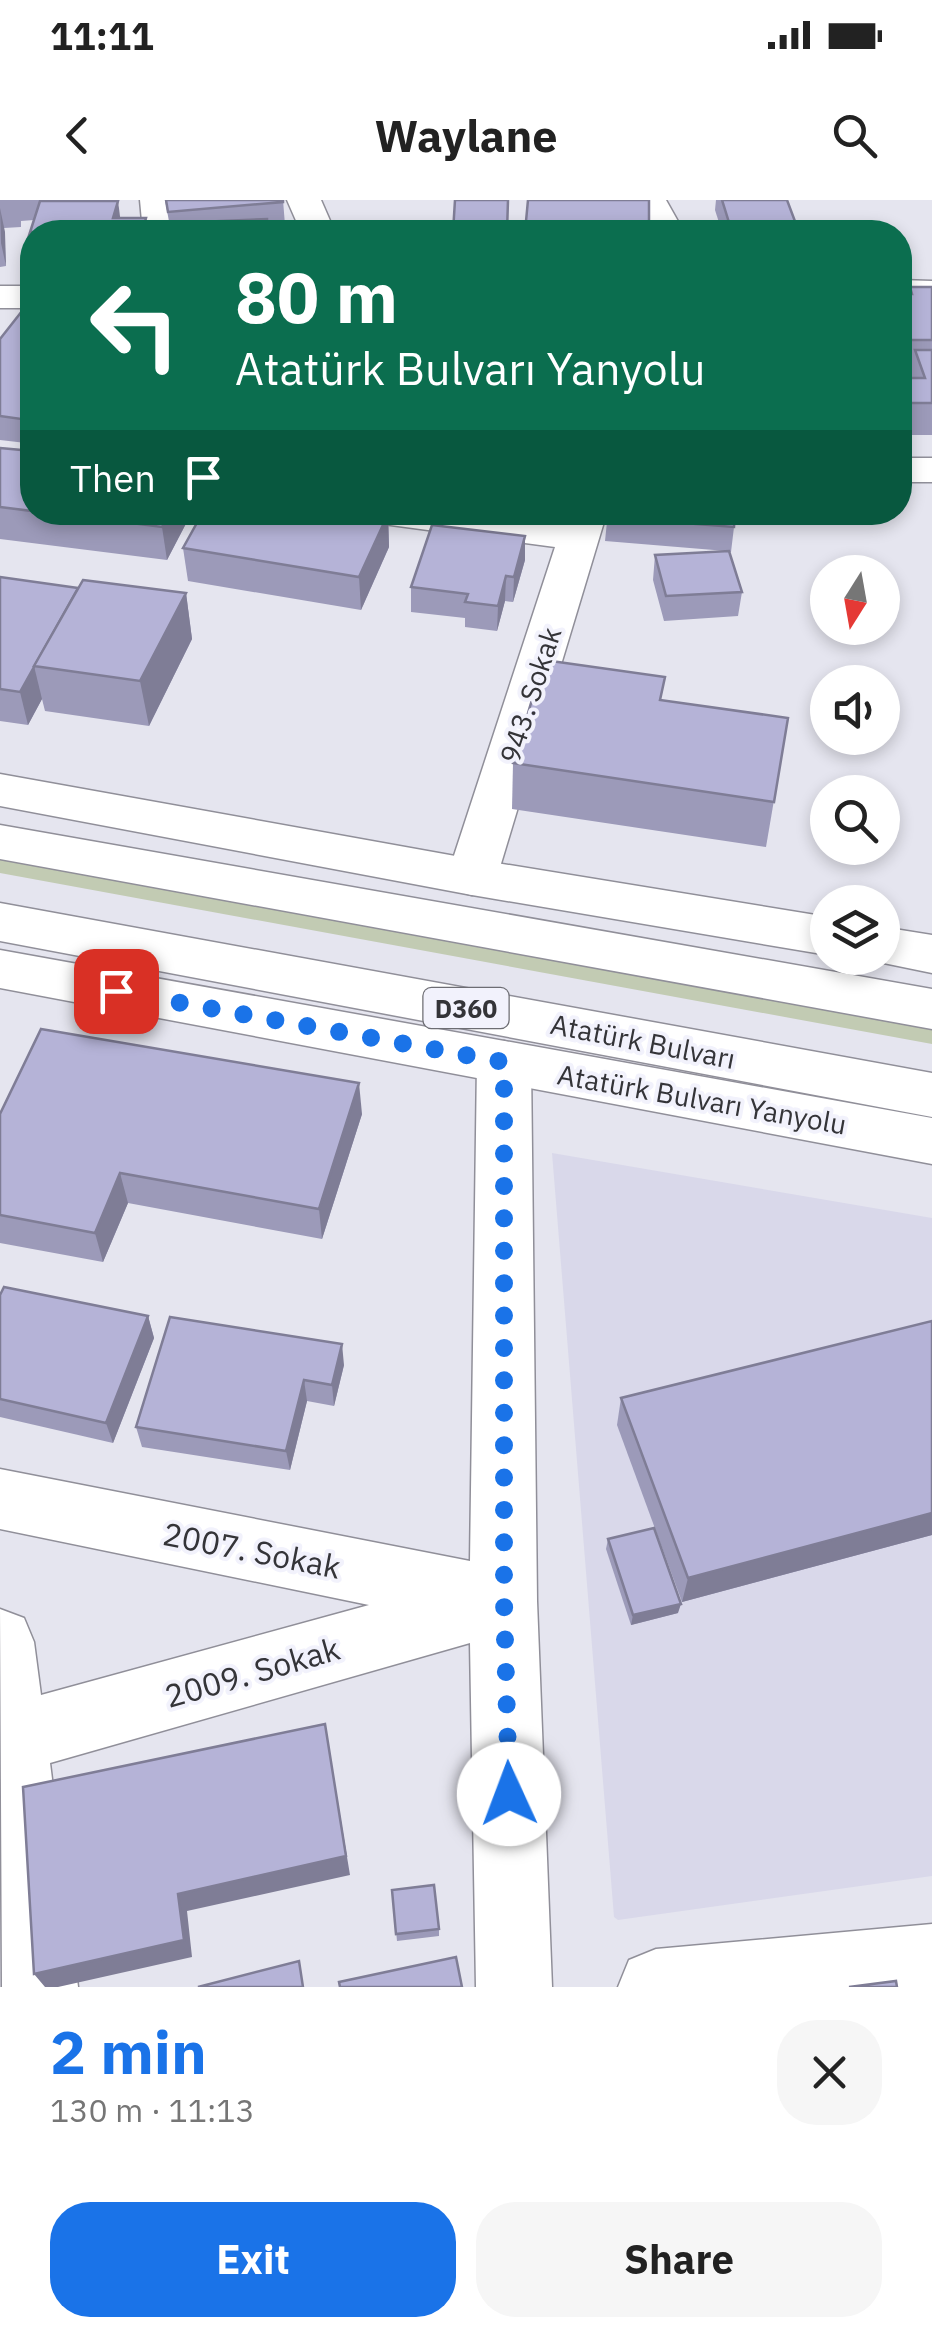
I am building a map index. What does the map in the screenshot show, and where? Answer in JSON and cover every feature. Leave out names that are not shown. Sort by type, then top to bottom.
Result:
[{"type":"main road","name":"943. Sokak","points":[[472,877],[583,525]]},
{"type":"main road","points":[[0,790],[472,877],[810,933]]},
{"type":"main road","points":[[0,842],[932,1009]]},
{"type":"main road","name":"Atatürk Bulvarı","points":[[0,922],[932,1095]]},
{"type":"main road","points":[[900,949],[932,954]]},
{"type":"main road","name":"Atatürk Bulvarı Yanyolu","points":[[0,969],[932,1142]]},
{"type":"main road","points":[[504,1062],[504,1601],[514,1987]]},
{"type":"main road","name":"2007. Sokak","points":[[0,1499],[504,1601]]},
{"type":"main road","name":"2009. Sokak","points":[[4,1741],[504,1601]]},
{"type":"main road","points":[[0,1642],[4,1741],[40,1987]]},
{"type":"main road","points":[[656,1987],[932,1962]]},
{"type":"shaded area","points":[[552,1153],[932,1218],[932,1876],[618,1920],[614,1917]]},
{"type":"green space","points":[[0,854],[932,1025],[932,1044],[0,873]]},
{"type":"building","points":[[166,200],[283,200],[283,202],[168,212]]},
{"type":"building","points":[[455,200],[508,200],[507,220],[454,220]]},
{"type":"building","points":[[528,200],[649,200],[649,220],[526,220]]},
{"type":"building","points":[[722,200],[787,200],[794,220],[728,220]]},
{"type":"building","points":[[40,201],[118,201],[113,218],[146,218],[145,220],[34,220]]},
{"type":"building","points":[[912,287],[932,287],[932,340],[912,340]]},
{"type":"building","points":[[20,314],[20,419],[0,416],[0,339]]},
{"type":"building","points":[[915,350],[932,350],[932,403],[912,403],[912,378],[925,378]]},
{"type":"building","points":[[0,448],[20,450],[20,510],[0,507]]},
{"type":"building","points":[[196,525],[383,525],[359,577],[183,548]]},
{"type":"building","points":[[432,525],[525,536],[514,577],[506,576],[498,606],[465,602],[468,594],[411,587]]},
{"type":"building","points":[[729,551],[742,592],[666,596],[655,555]]},
{"type":"building","points":[[0,577],[78,588],[20,692],[0,689]]},
{"type":"building","points":[[83,580],[186,593],[140,681],[34,666]]},
{"type":"building","points":[[544,660],[665,677],[660,700],[788,718],[774,802],[513,763]]},
{"type":"building","points":[[41,1029],[359,1083],[319,1209],[120,1173],[95,1233],[0,1215],[0,1114]]},
{"type":"building","points":[[4,1287],[148,1316],[106,1423],[0,1399],[0,1295]]},
{"type":"building","points":[[170,1317],[342,1344],[332,1385],[304,1380],[286,1451],[136,1427]]},
{"type":"building","points":[[932,1321],[932,1513],[688,1578],[621,1398]]},
{"type":"building","points":[[654,1528],[681,1604],[633,1615],[608,1539]]},
{"type":"building","points":[[325,1724],[346,1856],[178,1894],[184,1940],[34,1974],[23,1787]]},
{"type":"building","points":[[434,1885],[439,1929],[396,1934],[392,1890]]},
{"type":"building","points":[[456,1957],[462,1987],[340,1987],[339,1982]]},
{"type":"building","points":[[299,1961],[303,1987],[198,1987]]},
{"type":"building","points":[[896,1981],[897,1987],[849,1987]]},
{"type":"route","points":[[116,991],[504,1062],[504,1601],[509,1794]]}]
